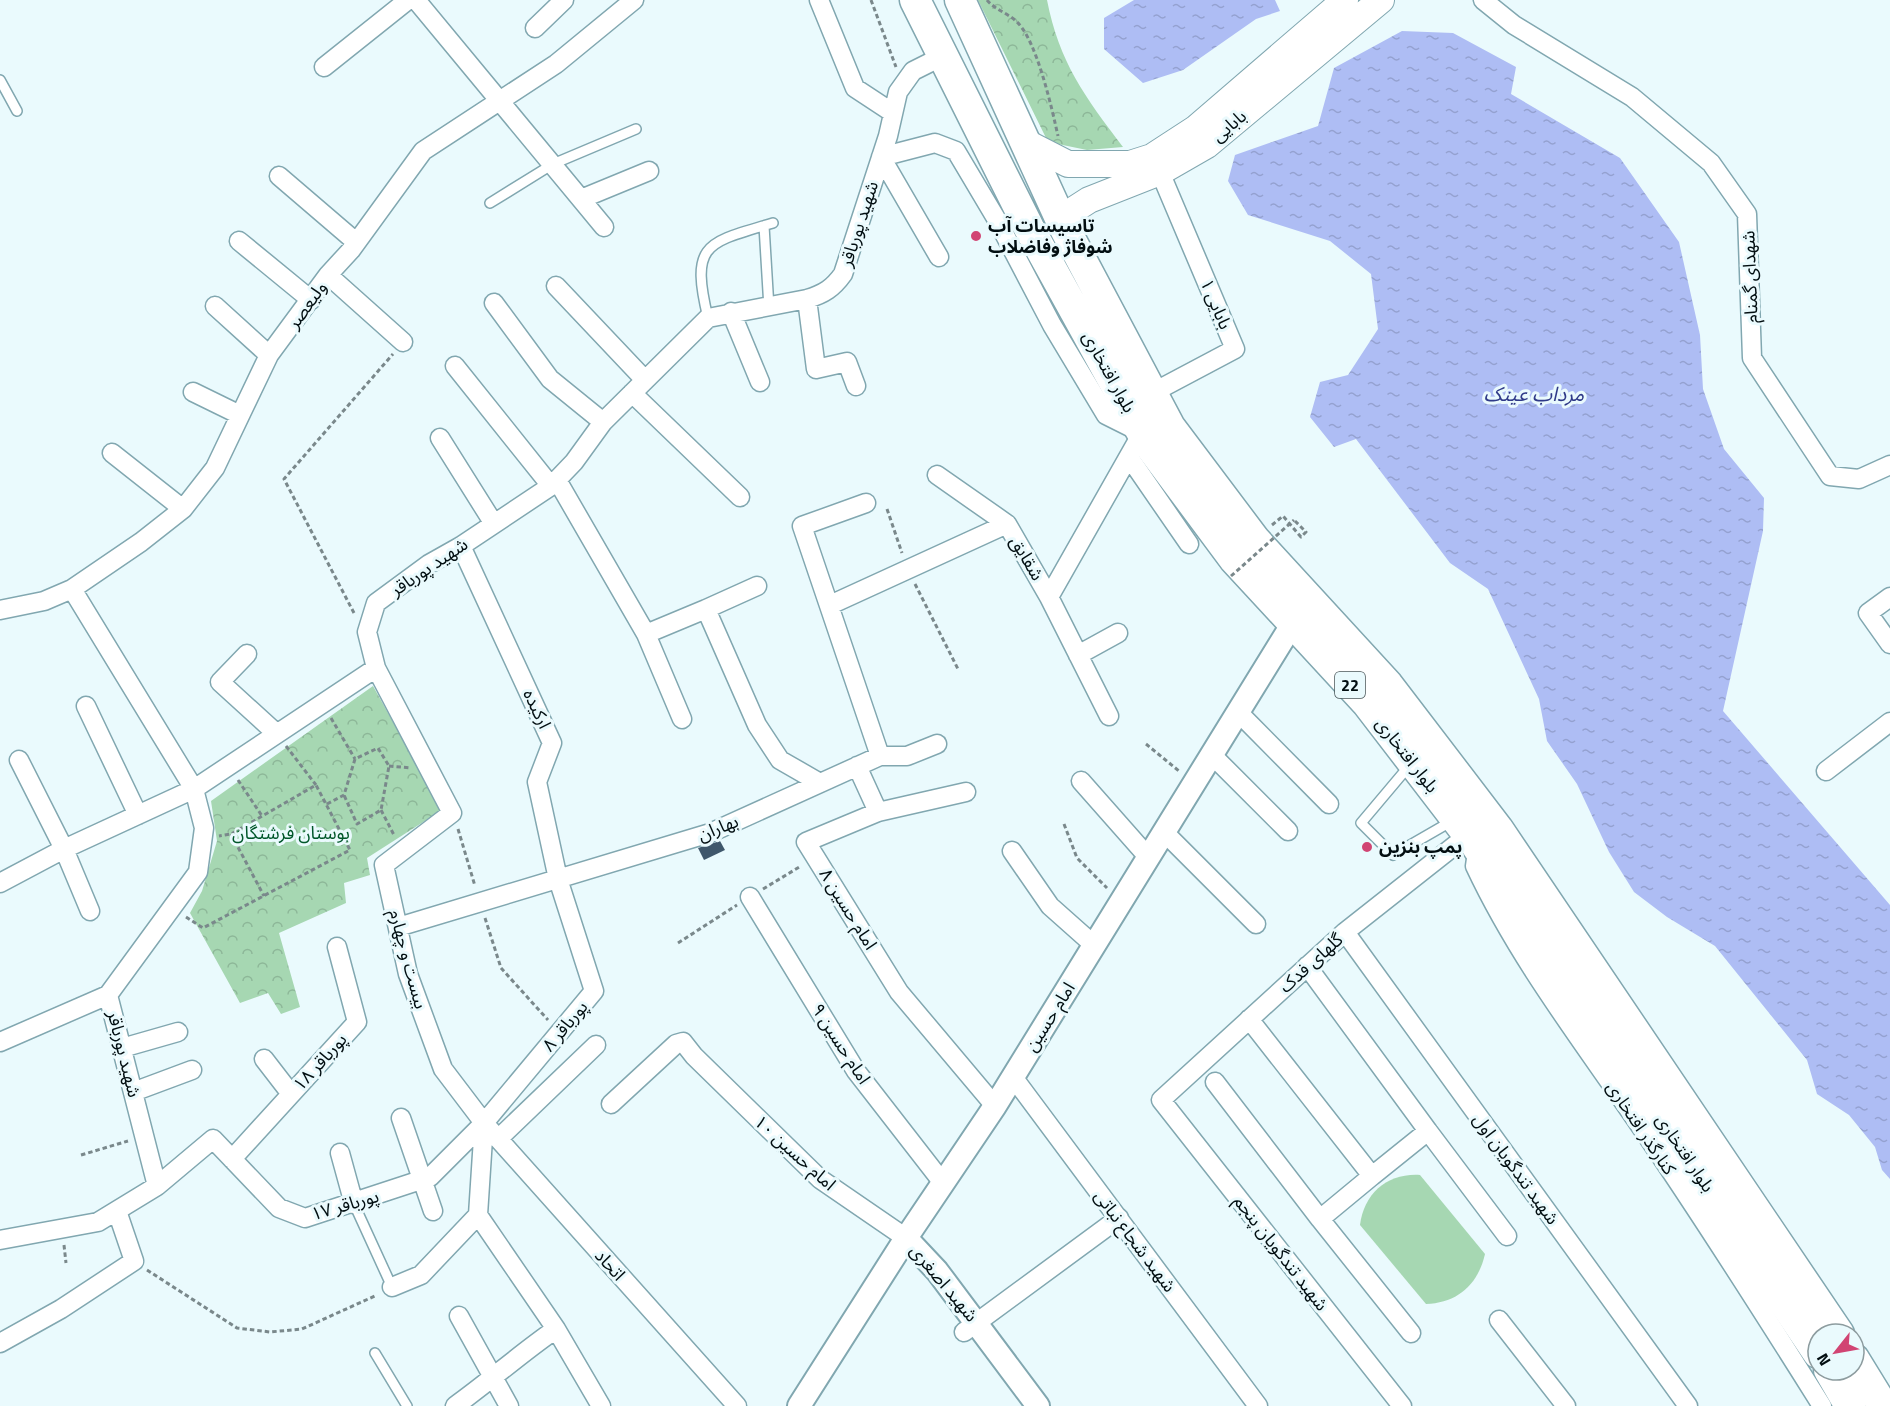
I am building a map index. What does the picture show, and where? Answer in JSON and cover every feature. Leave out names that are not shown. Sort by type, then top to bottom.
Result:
[{"type":"highway","name":"بلوار افتخاری","points":[[915,0],[1136,445],[1234,559],[1367,703],[1467,833],[1806,1335]]},
{"type":"highway","name":"بلوار افتخاری","points":[[960,0],[1064,227],[1170,427],[1255,540],[1388,685],[1498,829],[1831,1322]]},
{"type":"highway","points":[[1866,1378],[1883,1406]]},
{"type":"highway","points":[[1835,1382],[1850,1406]]},
{"type":"main road","name":"بابایی","points":[[1025,142],[1072,163],[1130,164],[1152,157],[1176,144],[1345,0]]},
{"type":"main road","name":"بابایی","points":[[1064,227],[1075,209],[1089,200],[1160,172],[1207,145],[1381,0]]},
{"type":"main road","points":[[1072,163],[1077,188],[1089,200]]},
{"type":"street","points":[[324,67],[408,0]]},
{"type":"street","points":[[416,0],[604,227]]},
{"type":"street","points":[[535,28],[564,0]]},
{"type":"street","name":"ولیعصر","points":[[0,610],[44,601],[72,589],[141,542],[183,509],[215,468],[270,355],[423,151],[556,64],[634,0]]},
{"type":"street","points":[[819,0],[855,88],[893,113]]},
{"type":"street","name":"شهدای گمنام","points":[[1483,0],[1514,25],[1632,97],[1711,162],[1748,213],[1752,358],[1830,476],[1859,479],[1890,465]]},
{"type":"street","points":[[1501,0],[1514,25]]},
{"type":"street","name":"شهید پورباقر","points":[[452,813],[376,668],[367,632],[376,603],[429,564],[461,546],[554,483],[574,462],[603,422],[708,318],[807,299],[821,295],[834,286],[843,274],[881,157],[898,92],[913,71],[942,56]]},
{"type":"street","points":[[939,258],[881,157],[935,143],[956,151],[997,220],[1052,325],[1106,415],[1136,445],[1189,544]]},
{"type":"street","points":[[581,199],[649,171]]},
{"type":"street","name":"بابایی ۱","points":[[1152,393],[1235,349],[1160,172]]},
{"type":"street","points":[[279,176],[356,242]]},
{"type":"street","points":[[238,241],[311,300]]},
{"type":"street","points":[[328,275],[403,342]]},
{"type":"street","points":[[556,286],[645,380]]},
{"type":"street","points":[[807,299],[816,369],[847,362],[856,386]]},
{"type":"street","points":[[494,303],[550,378],[603,422]]},
{"type":"street","points":[[215,306],[270,355]]},
{"type":"street","points":[[731,312],[760,382]]},
{"type":"street","points":[[455,366],[554,483],[646,634],[682,719]]},
{"type":"street","points":[[193,392],[240,415]]},
{"type":"street","points":[[632,393],[740,497]]},
{"type":"street","points":[[441,438],[494,524]]},
{"type":"street","name":"شقایق","points":[[1049,597],[1136,445]]},
{"type":"street","points":[[112,453],[183,509]]},
{"type":"street","points":[[937,475],[1008,524]]},
{"type":"street","points":[[866,503],[802,526],[880,756],[907,756],[937,744]]},
{"type":"street","name":"شقایق","points":[[830,605],[1008,524],[1049,597]]},
{"type":"street","name":"ارکیده","points":[[461,546],[552,743],[537,782],[558,879]]},
{"type":"street","points":[[646,634],[757,586]]},
{"type":"street","name":"شهید پورباقر","points":[[72,589],[194,789],[204,828],[198,872],[108,995],[157,1186]]},
{"type":"street","points":[[1049,597],[1109,716]]},
{"type":"street","points":[[1890,597],[1868,613],[1890,644]]},
{"type":"street","points":[[706,609],[757,725],[780,760],[820,783]]},
{"type":"street","name":"امام حسین","points":[[799,1406],[906,1238],[995,1107],[1293,623]]},
{"type":"street","points":[[1078,655],[1118,633]]},
{"type":"street","points":[[247,654],[220,682],[277,734]]},
{"type":"street","points":[[0,883],[64,849],[194,789],[376,668]]},
{"type":"street","points":[[86,706],[138,815]]},
{"type":"street","points":[[1239,713],[1329,804]]},
{"type":"street","points":[[1826,771],[1890,722]]},
{"type":"street","points":[[1212,755],[1288,831]]},
{"type":"street","name":"بهاران","points":[[398,927],[710,833],[880,756]]},
{"type":"street","points":[[19,760],[64,849],[90,910]]},
{"type":"street","points":[[857,766],[878,812]]},
{"type":"street","points":[[1081,781],[1149,858]]},
{"type":"street","name":"امام حسین ۸","points":[[966,792],[878,812],[806,842],[899,992],[995,1107]]},
{"type":"street","name":"بیست و چهارم","points":[[452,813],[384,865],[408,974],[443,1069],[484,1123]]},
{"type":"street","points":[[1164,832],[1256,924]]},
{"type":"street","name":"گلهای فدک","points":[[1161,1100],[1345,932],[1467,833]]},
{"type":"street","name":"کنارگذر افتخاری","points":[[1467,833],[1475,866],[1497,912],[1567,1021],[1727,1254],[1822,1406]]},
{"type":"street","points":[[1012,851],[1050,906],[1095,945]]},
{"type":"street","name":"پورباقر ۸","points":[[484,1123],[594,991],[558,879]]},
{"type":"street","name":"امام حسین ۹","points":[[750,897],[856,1071],[944,1183]]},
{"type":"street","name":"شهید تندگویان اول","points":[[1345,932],[1688,1406]]},
{"type":"street","name":"پورباقر ۱۸","points":[[232,1159],[357,1022],[337,947]]},
{"type":"street","points":[[1307,966],[1507,1236]]},
{"type":"street","points":[[0,1042],[108,995]]},
{"type":"street","points":[[1249,1019],[1372,1176]]},
{"type":"street","points":[[122,1048],[178,1032]]},
{"type":"street","name":"امام حسین ۱۰","points":[[611,1104],[676,1044],[683,1042],[694,1056],[820,1179],[906,1238]]},
{"type":"street","points":[[498,1139],[596,1045]]},
{"type":"street","points":[[264,1059],[291,1094]]},
{"type":"street","points":[[133,1092],[192,1070]]},
{"type":"street","name":"شهید شجاع نباتی","points":[[1013,1077],[1257,1406]]},
{"type":"street","points":[[1215,1082],[1411,1333]]},
{"type":"street","name":"شهید تندگویان پنجم","points":[[1161,1100],[1402,1406]]},
{"type":"street","points":[[401,1118],[433,1210]]},
{"type":"street","points":[[484,1123],[478,1215],[556,1329],[602,1406]]},
{"type":"street","name":"اتحاد","points":[[484,1123],[737,1406]]},
{"type":"street","name":"پورباقر ۱۷","points":[[157,1186],[213,1139],[279,1208],[305,1218],[430,1177],[484,1123]]},
{"type":"street","points":[[1320,1219],[1428,1131]]},
{"type":"street","points":[[340,1153],[354,1203]]},
{"type":"street","points":[[0,1240],[98,1222],[157,1186]]},
{"type":"street","points":[[0,1343],[61,1309],[134,1262],[117,1211]]},
{"type":"street","points":[[392,1287],[421,1275],[478,1215]]},
{"type":"street","points":[[971,1328],[1119,1218]]},
{"type":"street","name":"شهید اصغری","points":[[906,1238],[926,1281],[971,1328],[1038,1406]]},
{"type":"street","points":[[459,1316],[509,1406]]},
{"type":"street","points":[[1499,1320],[1566,1406]]},
{"type":"street","name":"شهید اصغری","points":[[971,1328],[1021,1406]]},
{"type":"street","points":[[455,1406],[492,1379],[514,1358],[556,1329]]},
{"type":"lane","points":[[0,80],[16,111]]},
{"type":"lane","points":[[490,202],[553,164],[636,129]]},
{"type":"lane","points":[[708,318],[700,283],[703,257],[713,245],[731,235],[769,225],[769,308]]},
{"type":"lane","points":[[1412,762],[1361,823],[1393,855],[1467,833]]},
{"type":"lane","points":[[354,1203],[392,1287]]},
{"type":"lane","points":[[375,1353],[407,1406]]},
{"type":"path","points":[[871,0],[903,85]]},
{"type":"path","points":[[987,0],[1017,22],[1037,58],[1072,163]]},
{"type":"path","points":[[357,621],[284,479],[403,342]]},
{"type":"path","points":[[887,509],[908,571],[959,671]]},
{"type":"path","points":[[1231,576],[1294,520],[1306,532],[1301,537],[1282,516]]},
{"type":"path","points":[[323,703],[355,759],[344,795],[357,824],[381,810]]},
{"type":"path","points":[[171,909],[203,928],[350,850],[316,784],[277,734]]},
{"type":"path","points":[[1146,744],[1194,784]]},
{"type":"path","points":[[355,759],[378,748],[389,766],[381,810],[403,851]]},
{"type":"path","points":[[230,767],[262,816]]},
{"type":"path","points":[[202,840],[231,834],[316,784]]},
{"type":"path","points":[[327,804],[344,795]]},
{"type":"path","points":[[452,813],[501,968],[559,1032]]},
{"type":"path","points":[[1064,824],[1077,858],[1122,901]]},
{"type":"path","points":[[231,834],[265,896]]},
{"type":"path","points":[[81,1155],[144,1136]]},
{"type":"path","points":[[134,1262],[237,1328],[270,1332],[302,1329],[360,1305],[392,1287]]},
{"type":"green space","points":[[978,0],[1047,0],[1066,61],[1085,95],[1123,147],[1087,150],[1048,142]]},
{"type":"green space","name":"بوستان فرشتگان","points":[[373,686],[442,810],[367,858],[370,875],[344,883],[346,903],[279,933],[300,1007],[281,1014],[268,993],[240,1003],[190,913],[202,891],[217,841],[211,801]]},
{"type":"green space","points":[[1420,1175],[1485,1254],[1477,1275],[1464,1290],[1447,1300],[1426,1304],[1360,1225],[1367,1203],[1380,1187],[1398,1177]]},
{"type":"water","points":[[1134,0],[1275,0],[1280,11],[1256,19],[1183,70],[1143,83],[1104,49],[1104,18]]},
{"type":"water","name":"مرداب عینک","points":[[1402,31],[1453,33],[1516,67],[1511,94],[1620,158],[1679,242],[1700,335],[1703,389],[1724,449],[1764,498],[1763,531],[1723,711],[1890,905],[1890,1179],[1882,1170],[1875,1147],[1849,1115],[1817,1094],[1807,1060],[1715,946],[1667,917],[1634,892],[1609,852],[1577,784],[1547,741],[1539,699],[1488,589],[1450,563],[1356,439],[1334,447],[1310,417],[1320,382],[1348,375],[1378,329],[1371,274],[1330,241],[1248,215],[1228,181],[1235,155],[1318,126],[1334,68]]},
{"type":"building","points":[[720,841],[725,850],[704,860],[698,848]]},
{"type":"place","name":"تاسیسات آب شوفاژ وفاضلاب","points":[[976,236]]},
{"type":"place","name":"پمپ بنزین","points":[[1367,847]]}]
